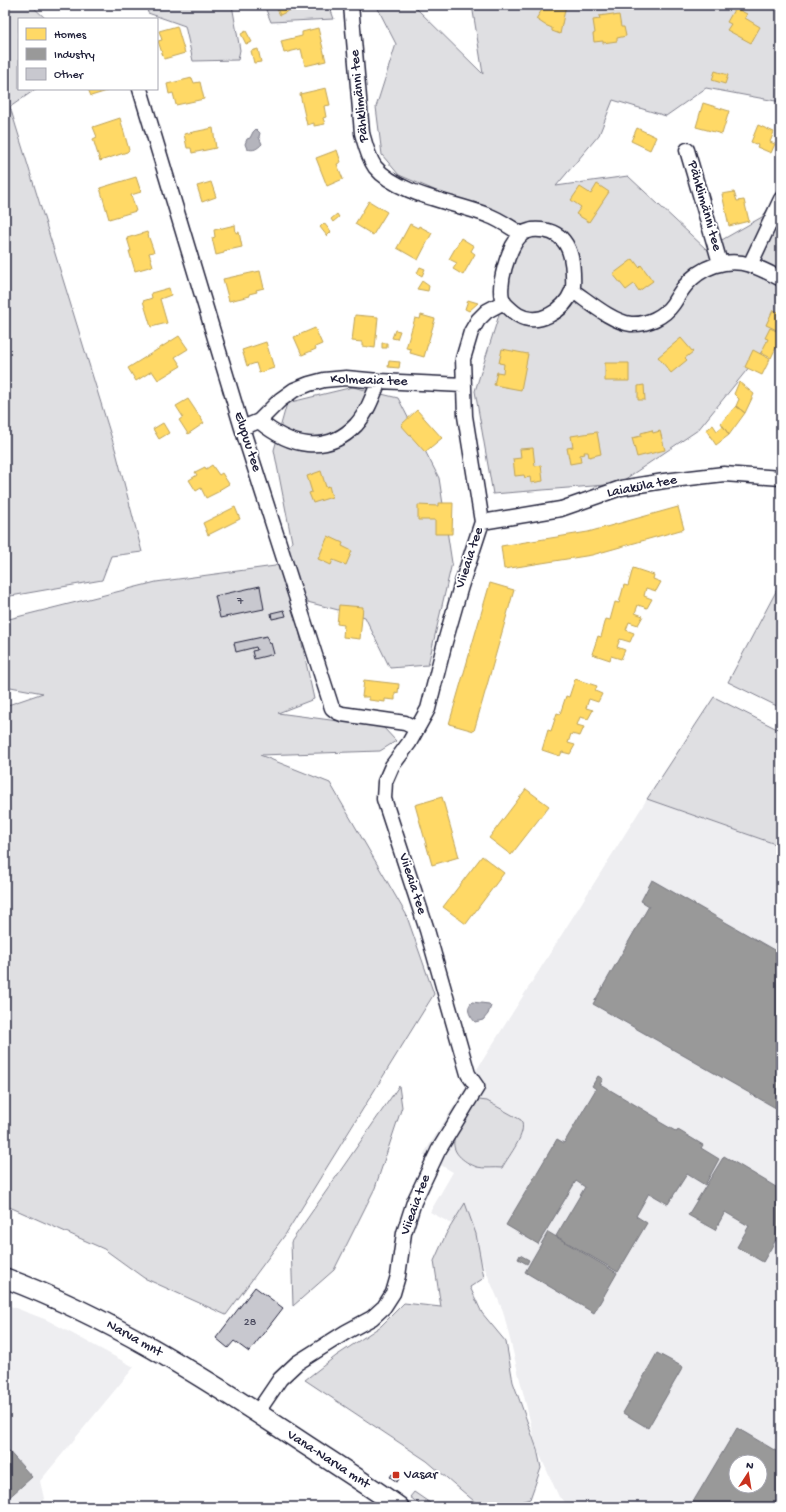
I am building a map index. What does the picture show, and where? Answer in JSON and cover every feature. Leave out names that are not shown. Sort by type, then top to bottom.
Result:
[{"type":"main road","name":"Narva mnt","points":[[5,1278],[40,1291],[112,1326],[194,1373],[257,1413]]},
{"type":"main road","name":"Vana-Narva mnt","points":[[257,1413],[400,1507]]},
{"type":"street","name":"Pähklimänni tee","points":[[351,5],[362,133],[367,150],[375,166],[390,179],[406,189],[488,215],[521,234]]},
{"type":"street","name":"Elupuu tee","points":[[140,90],[242,428],[332,708],[342,714],[405,723],[417,729]]},
{"type":"street","name":"Pähklimänni tee","points":[[687,150],[720,263]]},
{"type":"street","points":[[750,264],[781,199]]},
{"type":"street","points":[[532,230],[546,230],[559,237],[566,244],[571,254],[573,265],[572,291],[564,305],[546,317],[534,320],[524,319],[504,302],[502,286],[504,266],[513,246],[521,234],[532,230]]},
{"type":"street","name":"Pähklimänni tee","points":[[572,291],[614,318],[630,324],[644,323],[655,320],[664,314],[672,306],[685,286],[694,277],[720,263],[734,262],[750,264],[781,279]]},
{"type":"street","name":"Viieaia tee","points":[[257,1413],[280,1379],[298,1363],[346,1332],[372,1318],[384,1307],[393,1294],[398,1276],[404,1233],[414,1202],[438,1151],[477,1087],[468,1074],[427,930],[384,799],[385,782],[392,766],[410,743],[428,709],[459,593],[482,522],[465,416],[463,359],[467,342],[478,320],[487,311],[504,302]]},
{"type":"street","name":"Kolmeaia tee","points":[[242,428],[259,421],[280,400],[294,390],[324,380],[346,378],[463,385]]},
{"type":"street","points":[[259,421],[285,439],[309,445],[323,444],[345,435],[357,424],[370,404],[379,381]]},
{"type":"street","name":"Laiaküla tee","points":[[482,522],[561,509],[621,488],[664,481],[724,474],[781,478]]},
{"type":"shaded area","points":[[5,5],[31,5],[45,18],[18,18],[18,90],[35,90],[10,107],[116,452],[142,552],[111,556],[102,580],[5,597]]},
{"type":"shaded area","points":[[146,5],[232,5],[240,50],[238,60],[193,61],[185,26],[148,13]]},
{"type":"shaded area","points":[[264,5],[329,5],[334,19],[271,22]]},
{"type":"shaded area","points":[[376,5],[413,5],[483,74],[472,5],[781,5],[781,102],[706,88],[666,116],[613,100],[599,135],[556,186],[628,176],[706,249],[762,217],[781,192],[781,328],[698,430],[618,484],[493,494],[475,391],[498,318],[521,227],[399,175],[382,155],[376,107],[396,44]]},
{"type":"shaded area","points":[[256,129],[260,133],[259,137],[262,144],[252,150],[247,149],[245,144],[247,139],[250,138]]},
{"type":"shaded area","points":[[353,387],[398,398],[439,478],[452,563],[428,665],[390,668],[365,617],[292,598],[314,699],[278,713],[383,727],[396,741],[380,751],[260,755],[330,783],[406,914],[434,994],[285,1235],[226,1315],[144,1278],[104,1249],[5,1205],[5,706],[43,693],[5,686],[5,620],[156,582],[275,566],[292,542],[274,450],[287,403]]},
{"type":"shaded area","points":[[781,582],[781,708],[728,682]]},
{"type":"shaded area","points":[[714,697],[781,731],[781,846],[647,799]]},
{"type":"shaded area","points":[[647,799],[781,846],[781,1507],[572,1507],[559,1497],[537,1449],[503,1311],[470,1234],[430,1212],[453,1172],[423,1155]]},
{"type":"shaded area","points":[[472,1002],[489,1004],[491,1006],[488,1014],[483,1020],[475,1022],[471,1017],[469,1007]]},
{"type":"shaded area","points":[[399,1086],[402,1107],[375,1188],[334,1270],[293,1306],[291,1242]]},
{"type":"shaded area","points":[[479,1100],[487,1101],[521,1120],[522,1131],[520,1137],[502,1168],[477,1167],[464,1160],[455,1150],[455,1137],[475,1103]]},
{"type":"shaded area","points":[[465,1203],[476,1234],[484,1278],[470,1287],[482,1313],[506,1342],[513,1382],[537,1449],[541,1468],[530,1499],[517,1503],[513,1507],[481,1507],[427,1461],[305,1380],[336,1356],[381,1326],[404,1303],[441,1307],[434,1261],[446,1234]]},
{"type":"shaded area","points":[[5,1304],[47,1320],[134,1367],[40,1481],[46,1507],[5,1507]]},
{"type":"shaded area","points":[[414,1492],[436,1507],[423,1507],[410,1497]]},
{"type":"building: Homes","points":[[275,5],[300,5],[280,15]]},
{"type":"building: Homes","points":[[545,5],[566,5],[560,34],[552,31],[552,28],[536,19]]},
{"type":"building: Homes","points":[[735,8],[747,14],[745,18],[760,27],[751,43],[727,30],[731,24],[727,22]]},
{"type":"building: Homes","points":[[613,14],[613,16],[619,15],[621,27],[624,27],[626,36],[617,38],[617,41],[603,43],[603,41],[594,42],[593,34],[595,33],[593,20],[600,19],[599,16]]},
{"type":"building: Homes","points":[[177,26],[185,53],[164,59],[158,41],[162,40],[159,31]]},
{"type":"building: Homes","points":[[318,28],[326,61],[305,66],[301,49],[284,53],[281,41],[302,36],[302,32]]},
{"type":"building: Homes","points":[[246,31],[252,42],[246,44],[241,34]]},
{"type":"building: Homes","points":[[258,49],[261,62],[254,63],[251,51]]},
{"type":"building: Homes","points":[[715,71],[728,75],[725,84],[712,80]]},
{"type":"building: Homes","points":[[192,78],[194,83],[200,82],[204,99],[176,105],[173,93],[169,94],[167,84]]},
{"type":"building: Homes","points":[[326,88],[330,105],[324,106],[326,117],[323,118],[325,124],[314,126],[314,123],[307,125],[300,94]]},
{"type":"building: Homes","points":[[88,90],[107,91],[91,96]]},
{"type":"building: Homes","points":[[703,103],[729,111],[722,134],[696,127]]},
{"type":"building: Homes","points":[[120,118],[129,150],[100,161],[93,139],[97,137],[93,127]]},
{"type":"building: Homes","points":[[758,125],[774,132],[770,142],[775,144],[771,153],[757,147],[758,145],[751,142]]},
{"type":"building: Homes","points":[[213,128],[216,148],[192,153],[191,148],[187,148],[184,134]]},
{"type":"building: Homes","points":[[637,128],[656,137],[650,150],[631,141]]},
{"type":"building: Homes","points":[[337,150],[341,162],[337,164],[343,179],[327,186],[316,158]]},
{"type":"building: Homes","points":[[136,177],[141,192],[131,195],[136,211],[109,219],[100,188]]},
{"type":"building: Homes","points":[[211,182],[216,197],[202,202],[197,186]]},
{"type":"building: Homes","points":[[597,184],[609,192],[589,222],[576,214],[581,207],[571,200],[580,187],[591,194]]},
{"type":"building: Homes","points":[[734,192],[737,201],[744,200],[749,221],[729,226],[722,194]]},
{"type":"building: Homes","points":[[369,201],[387,212],[373,235],[355,224]]},
{"type":"building: Homes","points":[[337,214],[339,217],[333,222],[331,219]]},
{"type":"building: Homes","points":[[324,223],[331,232],[327,236],[320,227]]},
{"type":"building: Homes","points":[[410,224],[418,228],[419,226],[432,233],[418,260],[397,248]]},
{"type":"building: Homes","points":[[235,225],[236,233],[239,232],[242,247],[224,251],[224,253],[216,255],[212,238],[215,237],[214,230]]},
{"type":"building: Homes","points":[[147,232],[154,252],[149,253],[153,266],[135,271],[127,238]]},
{"type":"building: Homes","points":[[461,238],[474,246],[471,251],[475,254],[463,275],[453,269],[457,263],[449,259]]},
{"type":"building: Homes","points":[[633,259],[639,267],[641,265],[653,281],[639,291],[634,284],[626,290],[613,274]]},
{"type":"building: Homes","points":[[420,267],[425,269],[422,276],[417,273]]},
{"type":"building: Homes","points":[[260,271],[264,288],[249,294],[250,296],[229,301],[223,279]]},
{"type":"building: Homes","points":[[422,281],[429,286],[428,291],[417,289]]},
{"type":"building: Homes","points":[[169,288],[171,295],[160,299],[167,323],[151,327],[143,301],[152,298],[151,293]]},
{"type":"building: Homes","points":[[468,300],[478,303],[469,311],[465,309]]},
{"type":"building: Homes","points":[[773,310],[781,313],[781,332],[766,325]]},
{"type":"building: Homes","points":[[355,315],[378,317],[375,348],[362,346],[362,342],[352,341]]},
{"type":"building: Homes","points":[[421,315],[435,319],[424,357],[410,353],[411,349],[406,348],[415,318],[420,319]]},
{"type":"building: Homes","points":[[315,328],[322,344],[315,347],[316,349],[302,355],[294,337]]},
{"type":"building: Homes","points":[[770,328],[781,333],[781,337],[771,358],[761,353],[768,339],[765,338]]},
{"type":"building: Homes","points":[[395,330],[400,331],[397,339],[392,338]]},
{"type":"building: Homes","points":[[179,336],[188,349],[175,357],[181,366],[158,380],[152,371],[136,381],[128,368]]},
{"type":"building: Homes","points":[[681,338],[693,352],[685,358],[687,360],[671,373],[658,357]]},
{"type":"building: Homes","points":[[266,342],[274,368],[259,373],[256,363],[247,366],[242,350]]},
{"type":"building: Homes","points":[[382,343],[387,343],[387,348],[382,348]]},
{"type":"building: Homes","points":[[502,349],[528,354],[521,390],[494,385],[497,372],[503,373],[504,364],[499,363]]},
{"type":"building: Homes","points":[[753,350],[770,359],[762,375],[745,367]]},
{"type":"building: Homes","points":[[389,361],[400,362],[399,368],[388,367]]},
{"type":"building: Homes","points":[[605,363],[629,363],[629,381],[605,381]]},
{"type":"building: Homes","points":[[739,382],[754,394],[745,413],[736,406],[739,399],[734,394]]},
{"type":"building: Homes","points":[[644,385],[645,400],[638,400],[638,386]]},
{"type":"building: Homes","points":[[188,399],[204,423],[188,434],[179,420],[183,417],[176,406]]},
{"type":"building: Homes","points":[[736,406],[745,413],[729,435],[721,423]]},
{"type":"building: Homes","points":[[417,410],[442,438],[425,452],[401,425]]},
{"type":"building: Homes","points":[[163,423],[169,433],[159,439],[153,429]]},
{"type":"building: Homes","points":[[713,425],[717,431],[723,426],[729,435],[716,445],[706,430]]},
{"type":"building: Homes","points":[[652,430],[653,433],[660,431],[665,450],[637,457],[632,438],[641,436],[641,433]]},
{"type":"building: Homes","points":[[597,432],[601,454],[589,457],[588,452],[584,452],[585,454],[580,455],[581,462],[570,464],[567,448],[573,447],[571,436]]},
{"type":"building: Homes","points":[[533,448],[535,466],[541,465],[543,481],[531,483],[530,477],[525,478],[524,475],[515,476],[513,459],[521,458],[520,449]]},
{"type":"building: Homes","points":[[212,465],[219,475],[222,473],[229,484],[219,490],[220,491],[206,498],[201,488],[196,491],[189,480],[197,475],[195,472],[205,467],[206,469]]},
{"type":"building: Homes","points":[[321,471],[326,487],[329,486],[332,497],[313,503],[309,493],[312,492],[307,476]]},
{"type":"building: Homes","points":[[438,503],[453,503],[452,534],[435,534],[435,520],[418,520],[418,505],[438,506]]},
{"type":"building: Homes","points":[[235,507],[240,519],[208,535],[203,523]]},
{"type":"building: Homes","points":[[678,507],[684,529],[592,555],[504,569],[501,546],[588,532]]},
{"type":"building: Homes","points":[[328,536],[343,543],[342,546],[352,551],[346,565],[333,560],[331,565],[318,559]]},
{"type":"building: Homes","points":[[633,568],[654,575],[653,579],[661,582],[656,591],[646,588],[644,596],[652,599],[647,608],[638,605],[635,613],[643,616],[638,625],[629,622],[626,630],[634,633],[630,642],[620,639],[617,647],[625,650],[621,659],[611,656],[610,660],[592,654],[598,636],[601,637],[606,619],[610,620],[615,602],[619,603],[624,585],[628,586]]},
{"type":"building: Homes","points":[[490,583],[514,590],[474,731],[449,724]]},
{"type":"building: Homes","points":[[339,605],[363,607],[360,639],[343,637],[344,625],[337,624]]},
{"type":"building: Homes","points":[[575,679],[597,686],[595,691],[602,694],[598,702],[589,699],[586,708],[593,710],[588,719],[580,717],[577,725],[584,727],[580,736],[571,734],[568,743],[575,745],[570,754],[562,752],[560,756],[542,750],[548,730],[551,731],[557,713],[560,714],[566,696],[569,697]]},
{"type":"building: Homes","points":[[364,680],[399,684],[398,693],[395,692],[395,700],[385,699],[385,702],[369,700],[369,697],[362,697]]},
{"type":"building: Homes","points":[[526,789],[549,806],[511,855],[489,838]]},
{"type":"building: Homes","points":[[442,797],[459,857],[432,865],[415,805]]},
{"type":"building: Homes","points":[[482,856],[504,873],[466,924],[443,907]]},
{"type":"building: Industry","points":[[652,880],[781,954],[781,1111],[593,1004],[649,906],[641,901]]},
{"type":"building: Industry","points":[[598,1076],[603,1079],[600,1084],[659,1119],[658,1121],[677,1132],[678,1130],[703,1145],[701,1148],[719,1159],[705,1185],[687,1174],[668,1204],[649,1193],[636,1216],[647,1223],[618,1272],[556,1236],[585,1187],[576,1181],[538,1244],[506,1225],[557,1139],[564,1143],[596,1089],[592,1086]]},
{"type":"building: Industry","points":[[724,1156],[781,1190],[781,1231],[763,1262],[737,1247],[749,1226],[725,1212],[715,1230],[688,1215]]},
{"type":"building: Industry","points":[[548,1232],[617,1273],[594,1313],[525,1272]]},
{"type":"building: Industry","points":[[520,1255],[529,1260],[527,1264],[518,1259]]},
{"type":"building: Industry","points":[[657,1353],[683,1367],[648,1428],[623,1413]]},
{"type":"building: Industry","points":[[737,1428],[781,1454],[781,1507],[690,1507]]},
{"type":"building: Industry","points":[[5,1447],[32,1477],[5,1501]]},
{"type":"building: Other","points":[[260,586],[264,609],[220,618],[215,596]]},
{"type":"building: Other","points":[[284,610],[286,616],[272,619],[271,613]]},
{"type":"building: Other","points":[[267,636],[274,654],[254,659],[252,651],[257,650],[256,647],[236,652],[234,643]]},
{"type":"building: Other","points":[[255,1287],[283,1308],[249,1352],[234,1341],[228,1348],[216,1338]]},
{"type":"building: Other","points":[[392,1474],[399,1479],[397,1482],[390,1477]]},
{"type":"place","name":"Vasar","points":[[396,1475]]}]
